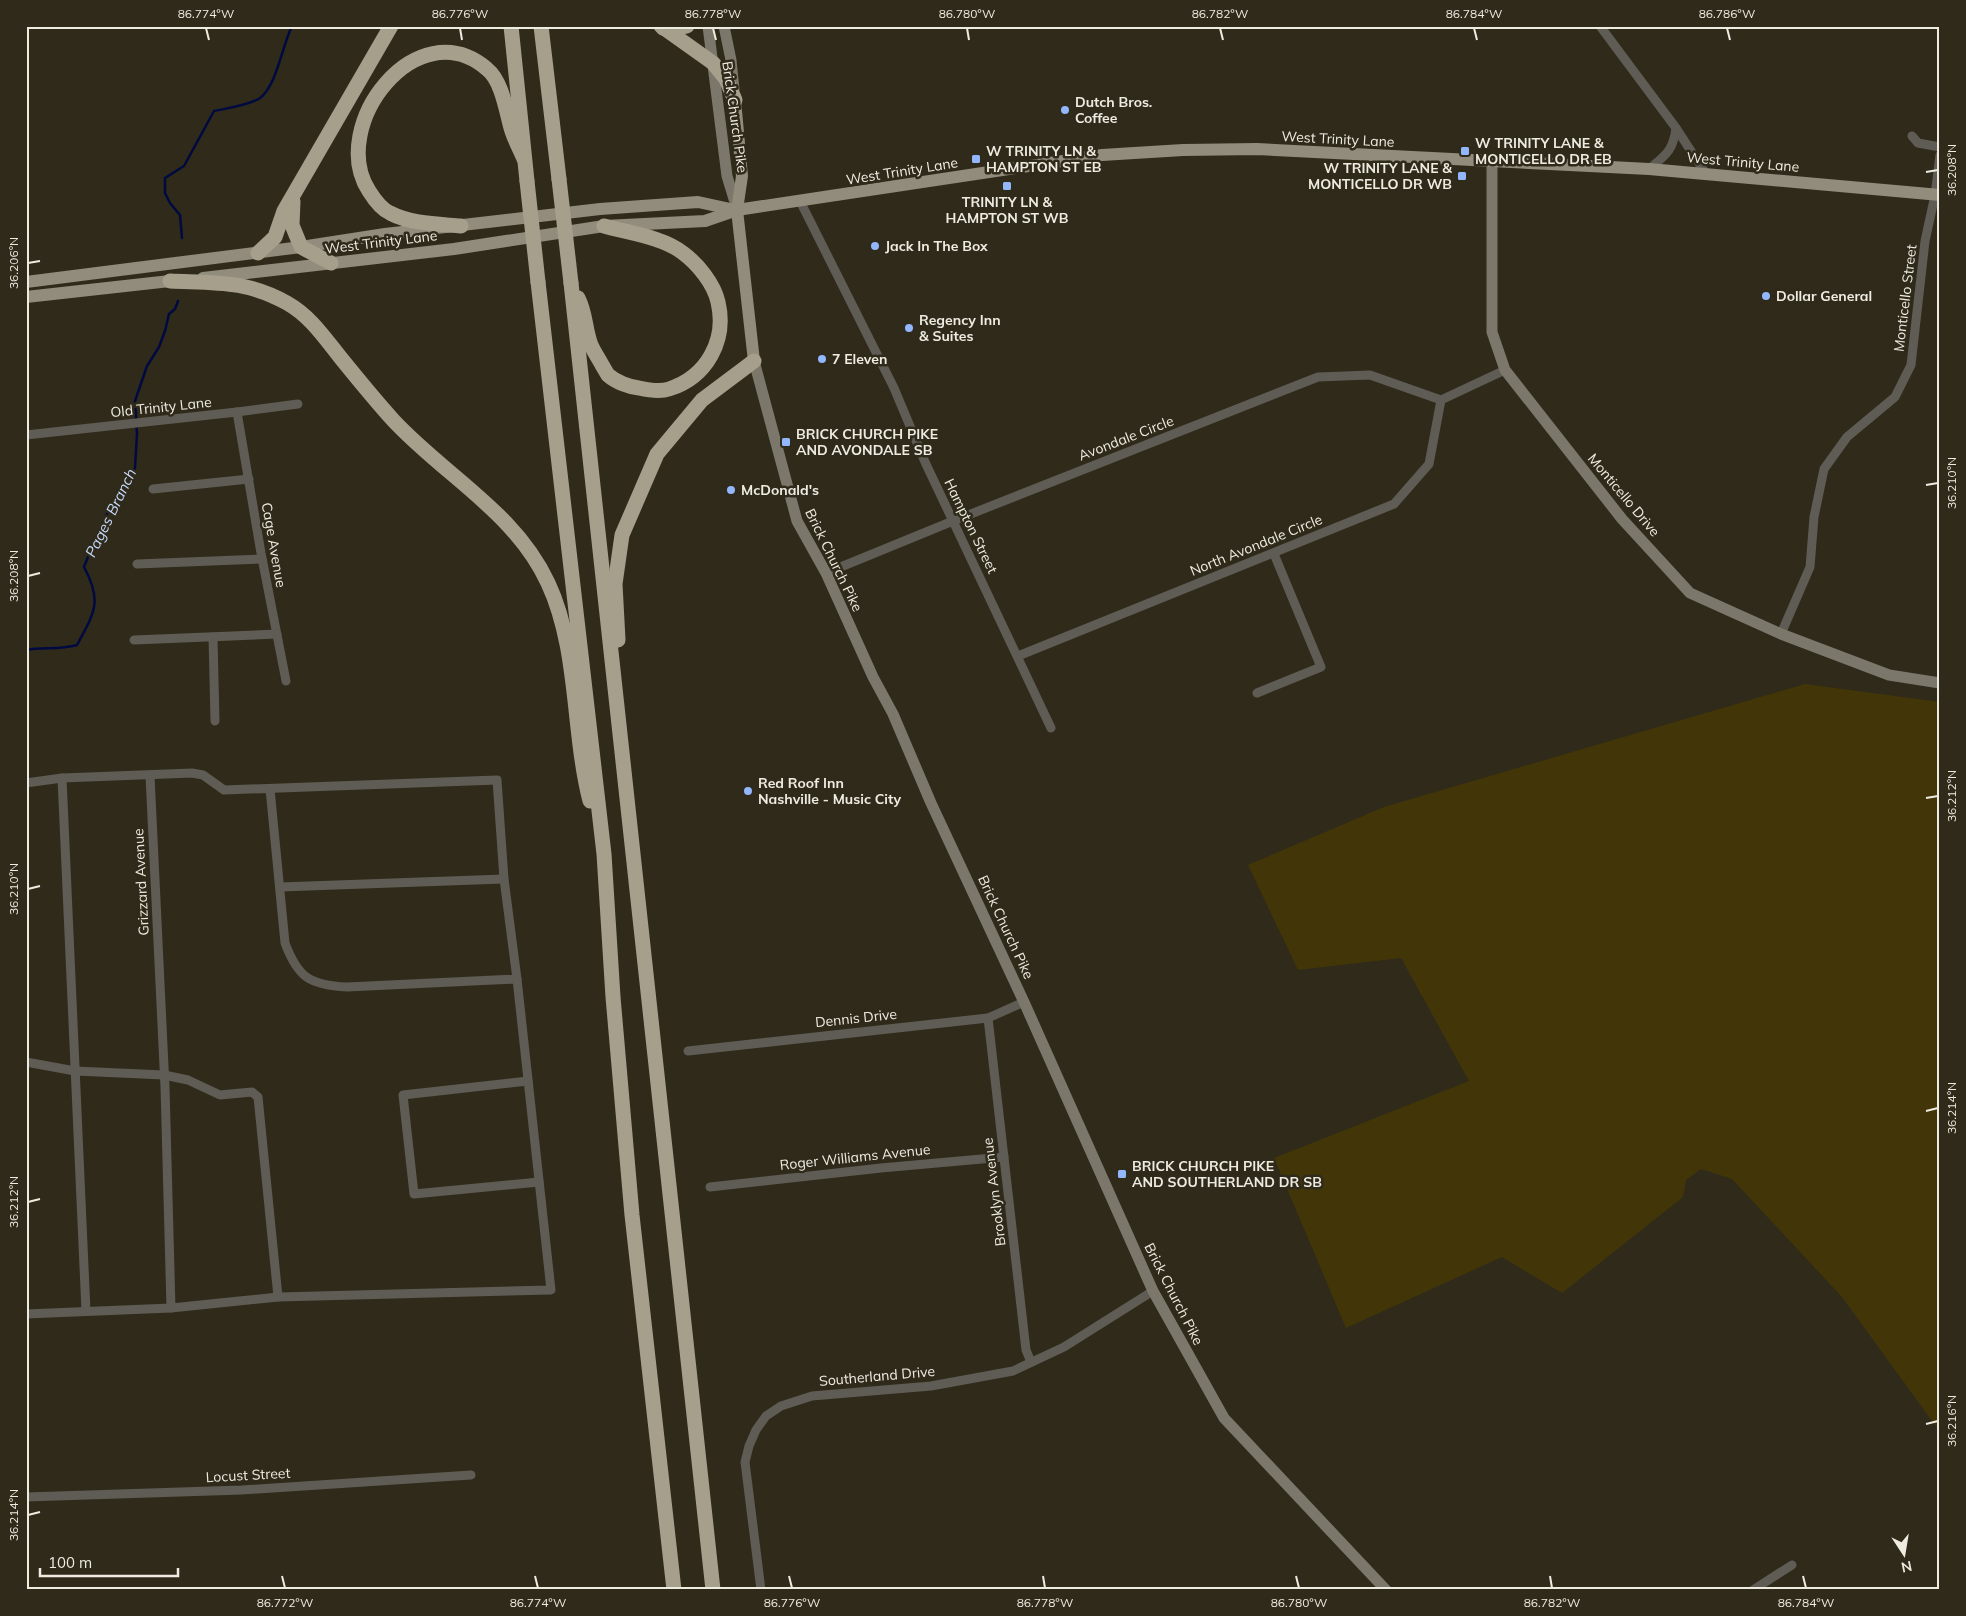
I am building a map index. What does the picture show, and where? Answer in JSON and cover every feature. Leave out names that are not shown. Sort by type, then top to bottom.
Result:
[{"type":"highway","points":[[258,252],[275,238],[284,211],[391,26]]},
{"type":"highway","points":[[510,26],[604,854],[613,997],[632,1215],[674,1590]]},
{"type":"highway","points":[[541,26],[560,179],[713,1590]]},
{"type":"highway","points":[[662,27],[673,29],[687,26]]},
{"type":"highway","points":[[662,27],[713,63],[726,79],[735,100]]},
{"type":"highway","points":[[461,226],[419,222],[389,213],[375,201],[364,184],[358,148],[361,128],[371,104],[390,79],[408,63],[426,54],[444,52],[463,55],[488,69],[504,96],[512,130],[524,159]]},
{"type":"highway","points":[[294,195],[291,212],[292,225],[300,247],[331,263]]},
{"type":"highway","points":[[571,284],[583,308],[591,345],[598,359],[608,375],[630,387],[668,390],[700,372],[713,353],[720,326],[718,301],[710,283],[696,265],[682,252],[654,239],[604,226]]},
{"type":"highway","points":[[170,281],[240,284],[267,293],[289,304],[308,318],[394,421],[488,504],[520,537],[548,584],[569,654],[583,775],[604,854]]},
{"type":"highway","points":[[625,788],[615,584],[622,535],[657,454],[702,400],[754,361]]},
{"type":"main road","name":"Brick Church Pike","points":[[708,26],[727,176],[737,210],[754,361],[797,521],[826,573],[873,677],[893,714],[1153,1291],[1224,1418],[1386,1590]]},
{"type":"main road","name":"Brick Church Pike","points":[[724,26],[731,60],[742,176],[737,210]]},
{"type":"main road","name":"West Trinity Lane","points":[[26,297],[454,249],[604,226],[705,221],[737,210],[1125,153],[1257,149],[1649,169],[1937,195]]},
{"type":"main road","name":"Monticello Drive","points":[[1492,161],[1492,332],[1505,370],[1622,519],[1690,593],[1781,634],[1889,675],[1940,683]]},
{"type":"main road","name":"West Trinity Lane","points":[[26,282],[300,247],[385,234],[600,209],[698,202],[737,210]]},
{"type":"street","points":[[1600,26],[1676,128],[1706,174]]},
{"type":"street","points":[[1649,169],[1669,152],[1674,144],[1676,128]]},
{"type":"street","points":[[1912,136],[1918,143],[1940,147]]},
{"type":"street","name":"Monticello Street","points":[[1781,634],[1810,567],[1814,518],[1824,469],[1847,438],[1895,397],[1911,365],[1925,240],[1937,195],[1940,155]]},
{"type":"street","name":"Hampton Street","points":[[800,202],[894,388],[925,462],[1051,728]]},
{"type":"street","points":[[1441,400],[1505,370]]},
{"type":"street","name":"Avondale Circle","points":[[826,573],[1318,377],[1370,375],[1441,400]]},
{"type":"street","name":"North Avondale Circle","points":[[1018,656],[1394,504],[1429,464],[1441,400]]},
{"type":"street","name":"Old Trinity Lane","points":[[26,435],[298,404]]},
{"type":"street","name":"Cage Avenue","points":[[238,412],[262,560],[286,681]]},
{"type":"street","points":[[153,489],[248,479]]},
{"type":"street","points":[[1257,693],[1321,667],[1274,554]]},
{"type":"street","points":[[137,564],[262,560]]},
{"type":"street","points":[[134,640],[277,634]]},
{"type":"street","points":[[214,637],[215,721]]},
{"type":"street","points":[[26,783],[62,778],[192,774],[203,775],[224,790],[497,780],[504,879],[517,979],[551,1290],[278,1297],[171,1308],[26,1314]]},
{"type":"street","name":"Grizzard Avenue","points":[[150,776],[164,1074],[171,1308]]},
{"type":"street","points":[[62,778],[86,1311]]},
{"type":"street","points":[[270,789],[285,943],[292,961],[301,973],[315,982],[326,986],[347,987],[517,979]]},
{"type":"street","points":[[280,887],[504,879]]},
{"type":"street","name":"Dennis Drive","points":[[688,1051],[988,1018],[1024,1002]]},
{"type":"street","name":"Brooklyn Avenue","points":[[988,1018],[1026,1350],[1031,1362]]},
{"type":"street","points":[[26,1062],[75,1071],[164,1074],[188,1080],[220,1095],[252,1092],[258,1097],[278,1297]]},
{"type":"street","points":[[528,1082],[403,1095],[414,1194],[539,1182]]},
{"type":"street","name":"Roger Williams Avenue","points":[[710,1187],[881,1168],[1004,1157]]},
{"type":"street","name":"Southerland Drive","points":[[761,1590],[745,1462],[756,1430],[766,1416],[781,1406],[812,1396],[931,1386],[1013,1371],[1064,1347],[1153,1291]]},
{"type":"street","name":"Locust Street","points":[[26,1497],[242,1490],[471,1474]]},
{"type":"street","points":[[1753,1590],[1792,1565]]},
{"type":"shaded area","points":[[1805,684],[1940,702],[1940,1432],[1842,1297],[1732,1179],[1701,1169],[1686,1180],[1683,1197],[1562,1293],[1502,1257],[1346,1328],[1274,1158],[1469,1081],[1401,958],[1298,970],[1248,865],[1384,807]]},
{"type":"waterway","name":"Pages Branch","points":[[182,238],[180,215],[170,203],[165,193],[165,178],[184,166],[214,111],[250,103],[260,98],[266,92],[275,75],[292,26]]},
{"type":"waterway","name":"Pages Branch","points":[[26,650],[77,645],[92,615],[95,599],[90,579],[84,567],[113,502],[135,468],[137,434],[135,401],[147,366],[159,347],[169,314],[175,309],[178,301]]},
{"type":"place","name":"Dutch Bros. Coffee","points":[[1065,110]]},
{"type":"place","name":"W TRINITY LANE & MONTICELLO DR EB","points":[[1465,151]]},
{"type":"place","name":"W TRINITY LN & HAMPTON ST EB","points":[[976,159]]},
{"type":"place","name":"W TRINITY LANE & MONTICELLO DR WB","points":[[1462,176]]},
{"type":"place","name":"TRINITY LN & HAMPTON ST WB","points":[[1007,186]]},
{"type":"place","name":"Jack In The Box","points":[[875,246]]},
{"type":"place","name":"Dollar General","points":[[1766,296]]},
{"type":"place","name":"Regency Inn & Suites","points":[[909,328]]},
{"type":"place","name":"7 Eleven","points":[[822,359]]},
{"type":"place","name":"BRICK CHURCH PIKE AND AVONDALE SB","points":[[786,442]]},
{"type":"place","name":"McDonald's","points":[[731,490]]},
{"type":"place","name":"Red Roof Inn Nashville - Music City","points":[[748,791]]},
{"type":"place","name":"BRICK CHURCH PIKE AND SOUTHERLAND DR SB","points":[[1122,1174]]}]
